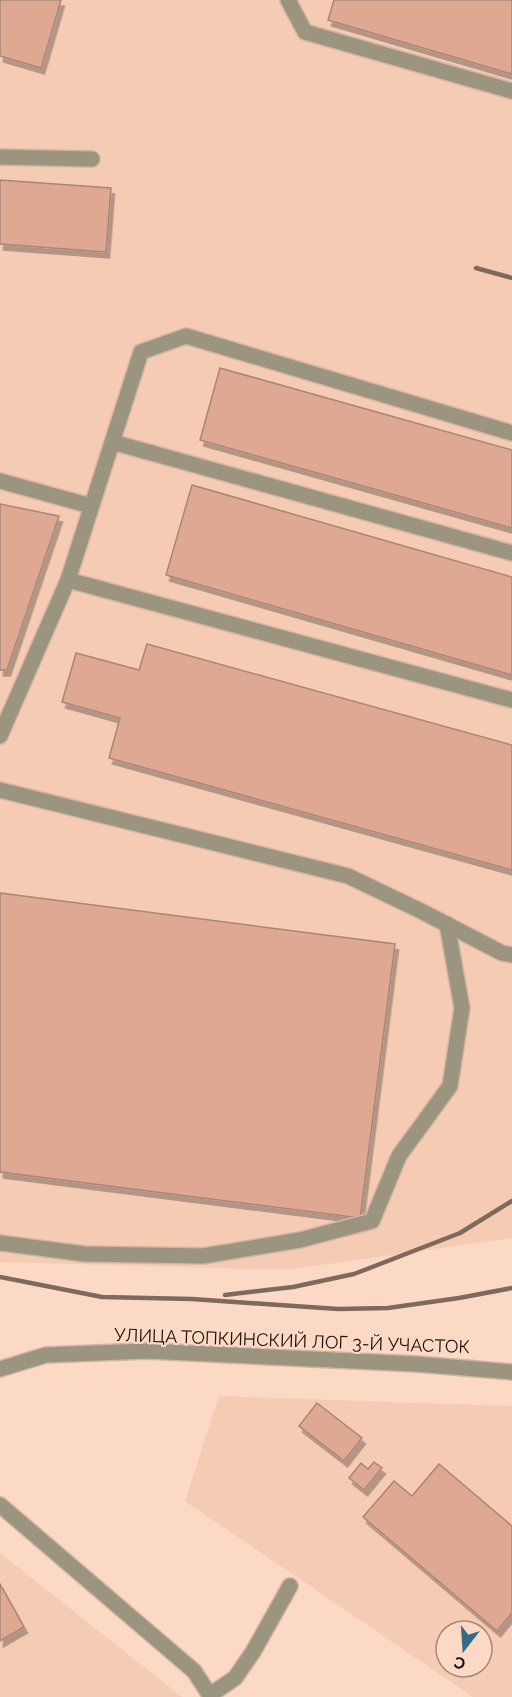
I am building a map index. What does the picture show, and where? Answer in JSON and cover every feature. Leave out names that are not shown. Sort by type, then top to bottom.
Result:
[{"type":"street","points":[[288,0],[305,32],[512,91]]},
{"type":"street","points":[[0,157],[92,159]]},
{"type":"street","points":[[0,736],[68,580],[141,352],[186,336],[512,433]]},
{"type":"street","points":[[112,442],[512,553]]},
{"type":"street","points":[[0,481],[92,506]]},
{"type":"street","points":[[68,580],[512,700]]},
{"type":"street","points":[[0,790],[348,876],[502,953],[512,955]]},
{"type":"street","points":[[0,1243],[85,1254],[203,1256],[300,1240],[372,1221],[399,1156],[450,1086],[462,1008],[447,924]]},
{"type":"street","name":"УЛИЦА ТОПКИНСКИЙ ЛОГ 3-Й УЧАСТОК","points":[[0,1369],[46,1355],[147,1351],[416,1364],[512,1372]]},
{"type":"street","points":[[0,1505],[194,1671],[210,1696],[235,1678],[253,1652],[291,1586]]},
{"type":"shaded area","points":[[0,0],[512,0],[512,1238],[285,1270],[0,1262]]},
{"type":"shaded area","points":[[219,1396],[512,1406],[512,1697],[473,1697],[447,1679],[494,1679],[494,1619],[434,1619],[434,1670],[185,1501]]},
{"type":"shaded area","points":[[0,1553],[182,1697],[0,1697]]},
{"type":"building","points":[[0,0],[61,0],[41,68],[0,56]]},
{"type":"building","points":[[334,0],[512,0],[512,74],[328,20]]},
{"type":"building","points":[[0,180],[111,188],[106,252],[0,244]]},
{"type":"building","points":[[220,368],[512,450],[512,528],[200,440]]},
{"type":"building","points":[[192,485],[512,577],[512,675],[166,575]]},
{"type":"building","points":[[0,504],[59,516],[7,670],[0,670]]},
{"type":"building","points":[[147,644],[512,745],[512,870],[109,758],[120,718],[62,702],[76,653],[139,670]]},
{"type":"building","points":[[0,893],[395,944],[360,1218],[0,1172]]},
{"type":"building","points":[[317,1403],[362,1438],[344,1461],[299,1426]]},
{"type":"building","points":[[374,1462],[382,1468],[364,1490],[349,1478],[361,1463],[368,1469]]},
{"type":"building","points":[[439,1464],[512,1526],[512,1613],[497,1631],[494,1628],[494,1619],[483,1619],[363,1517],[394,1481],[412,1496]]},
{"type":"building","points":[[0,1584],[24,1627],[0,1641]]},
{"type":"railway","points":[[476,268],[512,278]]},
{"type":"railway","points":[[225,1295],[293,1287],[354,1274],[460,1233],[512,1201]]},
{"type":"railway","points":[[0,1277],[102,1297],[192,1299],[338,1309],[388,1308],[512,1288]]}]
